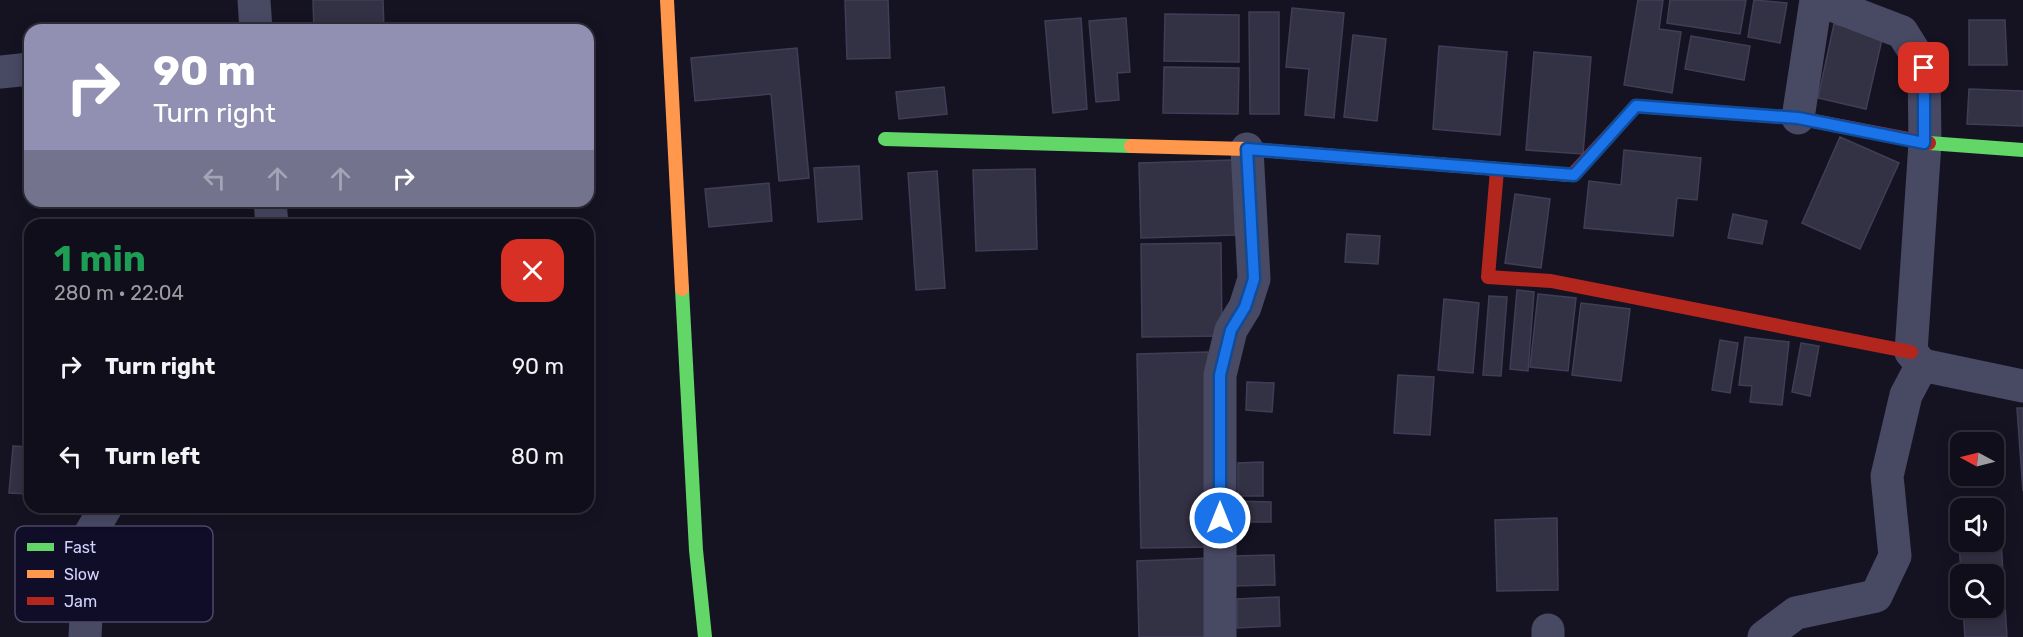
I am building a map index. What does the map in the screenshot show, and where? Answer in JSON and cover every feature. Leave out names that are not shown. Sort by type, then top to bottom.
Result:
[{"type":"street","points":[[254,0],[256,24]]},
{"type":"street","points":[[667,0],[696,550],[705,637]]},
{"type":"street","points":[[1764,637],[1796,613],[1876,596],[1895,556],[1887,476],[1917,359],[1924,143],[1924,68],[1902,32],[1817,0],[1798,118]]},
{"type":"street","points":[[0,72],[24,70]]},
{"type":"street","points":[[885,139],[1247,149],[1574,175],[1636,106],[1798,118],[1924,143],[2023,150]]},
{"type":"street","points":[[1220,637],[1220,375],[1231,330],[1245,307],[1254,279],[1247,149]]},
{"type":"street","points":[[1497,170],[1488,277],[1551,281],[1917,359],[2023,386]]},
{"type":"street","points":[[95,526],[102,513]]},
{"type":"street","points":[[85,637],[86,622]]},
{"type":"building","points":[[313,0],[383,0],[384,24],[314,24]]},
{"type":"building","points":[[845,0],[888,0],[890,58],[847,59]]},
{"type":"building","points":[[1638,0],[1663,0],[1659,29],[1681,32],[1672,93],[1624,85]]},
{"type":"building","points":[[1670,0],[1746,0],[1740,34],[1667,23]]},
{"type":"building","points":[[1754,0],[1787,3],[1780,43],[1748,37]]},
{"type":"building","points":[[1292,8],[1344,13],[1334,118],[1305,115],[1309,69],[1286,67]]},
{"type":"building","points":[[1249,12],[1279,12],[1279,114],[1250,114]]},
{"type":"building","points":[[1165,14],[1239,15],[1239,62],[1164,61]]},
{"type":"building","points":[[1081,18],[1087,109],[1053,113],[1045,21]]},
{"type":"building","points":[[1126,18],[1130,72],[1117,73],[1119,100],[1096,102],[1089,21]]},
{"type":"building","points":[[1969,20],[2005,20],[2007,65],[1969,65]]},
{"type":"building","points":[[1834,24],[1883,35],[1866,109],[1818,98]]},
{"type":"building","points":[[1353,35],[1386,39],[1377,121],[1344,117]]},
{"type":"building","points":[[1691,36],[1750,46],[1744,80],[1685,69]]},
{"type":"building","points":[[1439,46],[1507,52],[1500,135],[1433,129]]},
{"type":"building","points":[[797,48],[809,178],[779,181],[771,94],[695,101],[691,58]]},
{"type":"building","points":[[1534,52],[1591,57],[1583,154],[1526,150]]},
{"type":"building","points":[[1164,67],[1239,68],[1238,114],[1163,113]]},
{"type":"building","points":[[944,87],[947,114],[899,119],[896,92]]},
{"type":"building","points":[[1969,89],[2023,91],[2023,126],[1967,124]]},
{"type":"building","points":[[1840,137],[1899,163],[1860,249],[1802,223]]},
{"type":"building","points":[[1624,150],[1701,158],[1697,200],[1677,198],[1673,236],[1584,228],[1589,181],[1621,185]]},
{"type":"building","points":[[1233,160],[1235,235],[1141,238],[1139,163]]},
{"type":"building","points":[[859,166],[862,219],[818,222],[814,168]]},
{"type":"building","points":[[1035,169],[1037,249],[976,251],[973,170]]},
{"type":"building","points":[[937,171],[945,288],[916,290],[908,173]]},
{"type":"building","points":[[769,183],[772,221],[709,227],[705,189]]},
{"type":"building","points":[[1515,194],[1550,199],[1541,268],[1505,263]]},
{"type":"building","points":[[1733,214],[1767,221],[1762,244],[1728,238]]},
{"type":"building","points":[[1347,234],[1380,236],[1378,264],[1345,262]]},
{"type":"building","points":[[1221,243],[1222,336],[1142,337],[1141,244]]},
{"type":"building","points":[[1517,290],[1534,292],[1528,371],[1510,369]]},
{"type":"building","points":[[1538,294],[1576,298],[1568,371],[1530,367]]},
{"type":"building","points":[[1489,296],[1507,297],[1501,376],[1483,375]]},
{"type":"building","points":[[1444,299],[1479,303],[1473,373],[1438,370]]},
{"type":"building","points":[[1581,303],[1630,309],[1621,381],[1572,375]]},
{"type":"building","points":[[1745,337],[1789,342],[1782,405],[1750,402],[1752,386],[1739,385]]},
{"type":"building","points":[[1720,340],[1738,343],[1730,393],[1712,390]]},
{"type":"building","points":[[1801,343],[1819,346],[1810,396],[1792,392]]},
{"type":"building","points":[[1208,352],[1212,547],[1141,548],[1137,354]]},
{"type":"building","points":[[1398,375],[1434,377],[1430,435],[1394,433]]},
{"type":"building","points":[[1247,382],[1274,383],[1272,412],[1246,410]]},
{"type":"building","points":[[2017,408],[2023,408],[2023,491]]},
{"type":"building","points":[[13,446],[24,447],[24,494],[9,493]]},
{"type":"building","points":[[1263,462],[1263,496],[1238,496],[1238,463]]},
{"type":"building","points":[[1234,501],[1271,502],[1271,522],[1234,522]]},
{"type":"building","points":[[1557,518],[1558,590],[1497,591],[1495,520]]},
{"type":"building","points":[[1960,552],[2002,552],[2002,564],[1960,564]]},
{"type":"building","points":[[1274,555],[1275,585],[1235,586],[1234,556]]},
{"type":"building","points":[[1210,558],[1212,637],[1139,637],[1137,561]]},
{"type":"building","points":[[2004,589],[2007,637],[1965,637],[1964,618],[2004,618]]},
{"type":"building","points":[[1279,597],[1280,626],[1237,628],[1237,599]]},
{"type":"traffic: fast","points":[[885,139],[1131,146]]},
{"type":"traffic: fast","points":[[1929,143],[2023,150]]},
{"type":"traffic: fast","points":[[682,289],[696,550],[705,637]]},
{"type":"traffic: slow","points":[[667,0],[682,289]]},
{"type":"traffic: slow","points":[[1131,146],[1247,149],[1572,175]]},
{"type":"traffic: jam","points":[[1572,175],[1636,106],[1798,118],[1929,143]]},
{"type":"traffic: jam","points":[[1497,170],[1488,277],[1551,281],[1911,352]]},
{"type":"route","points":[[1220,518],[1220,375],[1231,330],[1245,307],[1254,279],[1247,149],[1574,175],[1636,106],[1798,118],[1924,143],[1924,68]]}]
